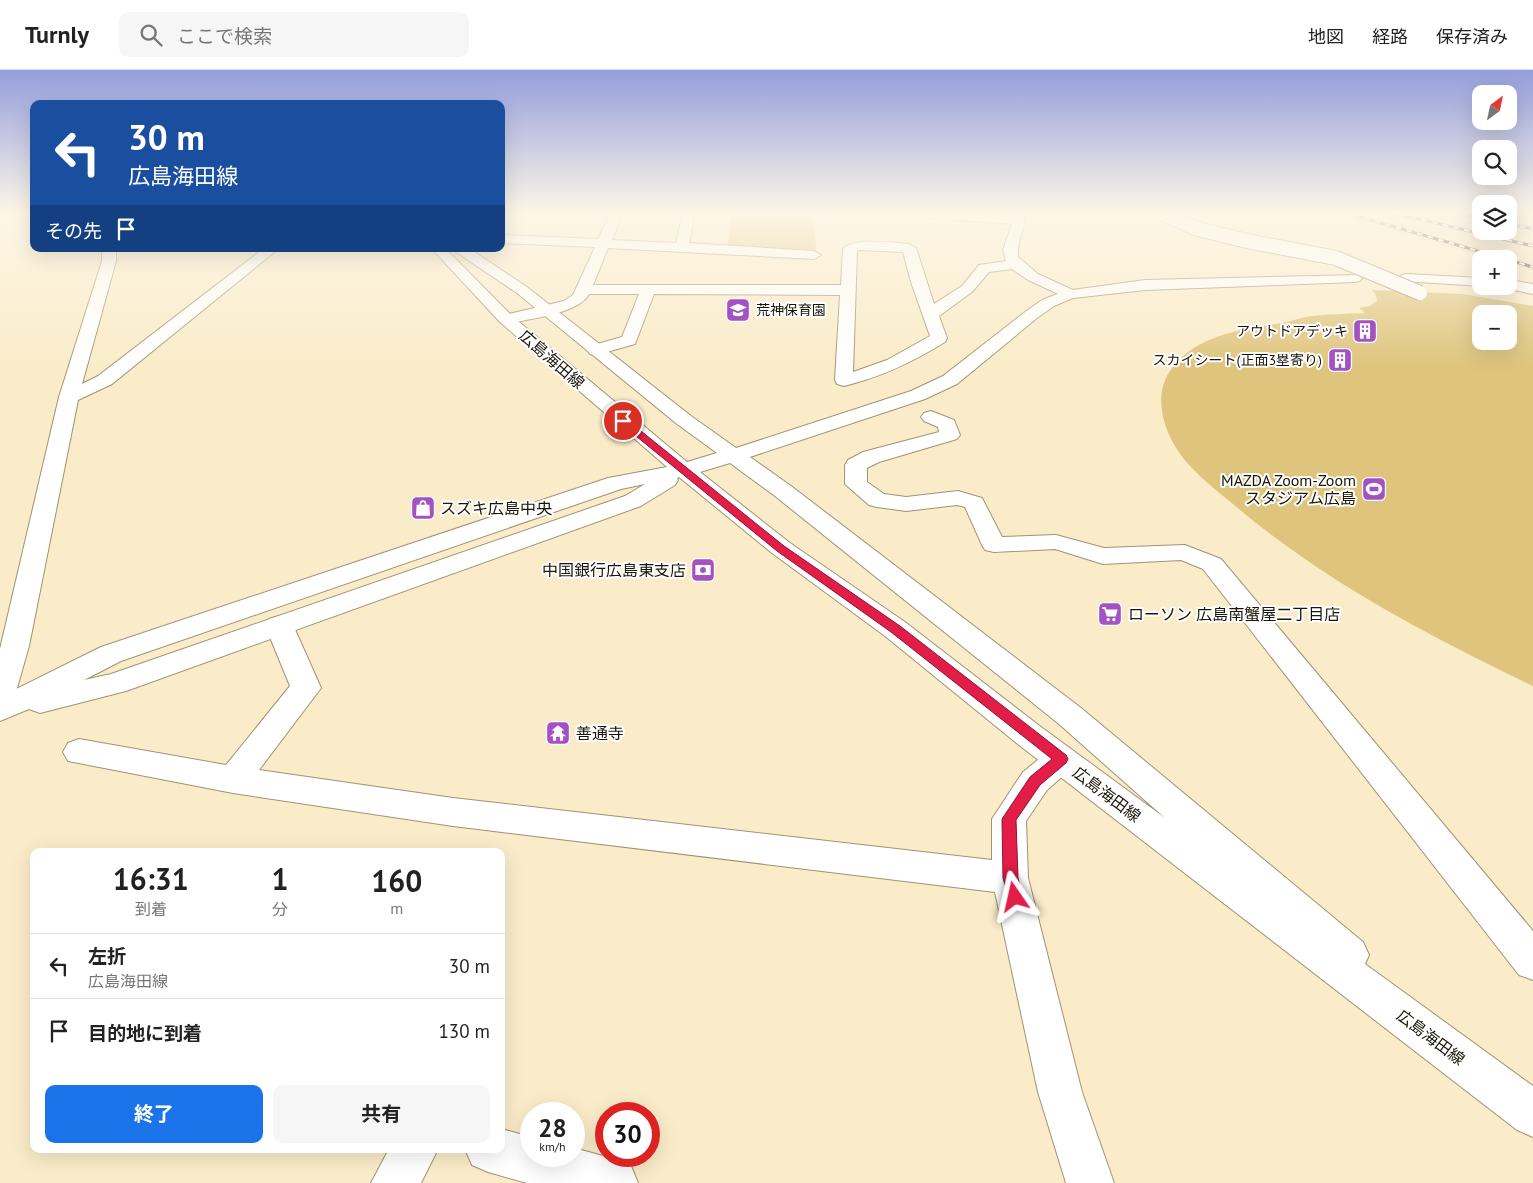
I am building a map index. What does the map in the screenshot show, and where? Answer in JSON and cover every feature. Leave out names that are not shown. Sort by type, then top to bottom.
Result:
[{"type":"street","points":[[0,695],[15,646],[69,397],[108,264]]},
{"type":"street","points":[[69,397],[105,380],[252,264]]},
{"type":"street","name":"広島海田線","points":[[454,264],[506,319],[638,434],[780,548],[896,629],[1061,759],[1533,1113]]},
{"type":"street","name":"広島海田線","points":[[483,264],[522,290],[684,420],[783,491],[1070,716],[1533,1113]]},
{"type":"street","points":[[506,319],[573,302],[580,297],[584,290],[594,264]]},
{"type":"street","points":[[850,264],[844,380],[876,372],[900,362],[939,338],[913,264]]},
{"type":"street","points":[[932,314],[967,289],[984,268],[1015,264],[1027,274],[1070,294]]},
{"type":"street","points":[[1351,264],[1420,292]]},
{"type":"street","points":[[0,710],[111,654],[616,483],[683,470],[781,441],[936,388],[950,380],[1048,303],[1070,294],[1145,285],[1355,278]]},
{"type":"street","points":[[1407,278],[1472,282]]},
{"type":"street","points":[[1517,286],[1533,289]]},
{"type":"street","points":[[596,350],[629,340],[648,289]]},
{"type":"street","points":[[584,290],[849,290]]},
{"type":"street","points":[[931,416],[948,424],[950,435],[871,457],[856,466],[856,484],[877,500],[906,504],[958,498],[974,502],[994,545],[1056,542],[1104,556],[1185,552],[1212,564],[1533,961]]},
{"type":"street","points":[[0,710],[116,683],[279,626],[633,501],[683,470]]},
{"type":"street","points":[[233,780],[306,688],[279,626]]},
{"type":"street","points":[[80,752],[233,780],[453,812],[1010,878]]},
{"type":"street","points":[[1061,759],[1035,781],[1009,819],[1010,878],[1060,1092],[1090,1183]]},
{"type":"street","points":[[395,1183],[412,1153]]},
{"type":"street","points":[[503,1153],[614,1183]]},
{"type":"shaded area","points":[[1517,264],[1533,264],[1533,271],[1517,266]]},
{"type":"shaded area","name":"MAZDA Zoom-Zoom スタジアム広島","points":[[1372,290],[1463,294],[1533,306],[1533,686],[1454,647],[1377,605],[1303,558],[1267,532],[1200,476],[1174,445],[1168,432],[1161,405],[1166,379],[1173,367],[1196,347],[1223,335],[1304,317],[1365,313],[1359,308],[1370,306],[1377,301],[1376,295]]},
{"type":"railway","points":[[1523,264],[1533,267]]},
{"type":"place","name":"荒神保育園","points":[[738,310]]},
{"type":"place","name":"アウトドアデッキ","points":[[1365,331]]},
{"type":"place","name":"スカイシート(正面3塁寄り)","points":[[1340,360]]},
{"type":"place","name":"MAZDA Zoom-Zoom スタジアム広島","points":[[1374,489]]},
{"type":"place","name":"スズキ広島中央","points":[[423,508]]},
{"type":"place","name":"中国銀行広島東支店","points":[[703,570]]},
{"type":"place","name":"ローソン 広島南蟹屋二丁目店","points":[[1110,614]]},
{"type":"place","name":"善通寺","points":[[558,733]]},
{"type":"route","points":[[623,421],[780,548],[896,629],[1061,759],[1035,781],[1009,819],[1010,878],[1015,897]]}]
